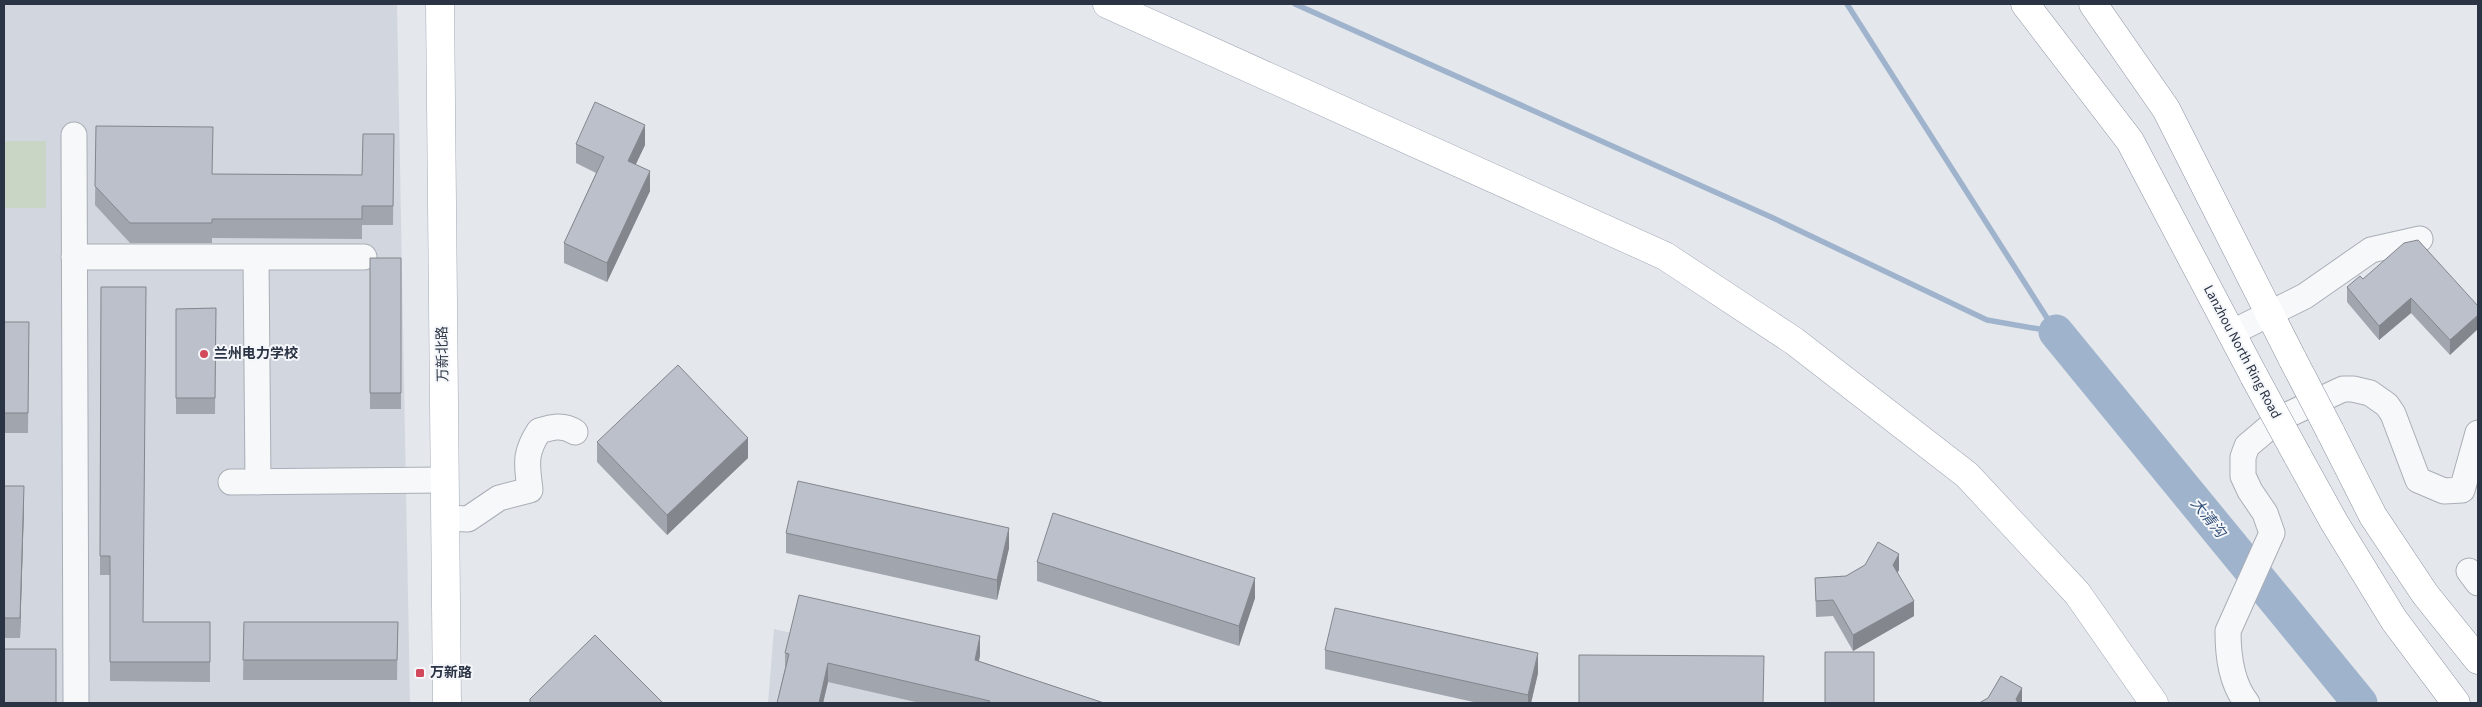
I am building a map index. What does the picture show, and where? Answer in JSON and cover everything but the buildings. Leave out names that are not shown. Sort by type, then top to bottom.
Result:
[{"type":"main road","name":"万新北路","points":[[440,4],[446,703]]},
{"type":"main road","points":[[1107,4],[1665,256],[1794,341],[1967,475],[2077,594],[2154,703]]},
{"type":"main road","name":"Lanzhou North Ring Road","points":[[2025,4],[2130,141],[2254,376],[2334,522],[2394,620],[2456,703]]},
{"type":"main road","points":[[2093,4],[2166,109],[2373,516],[2425,594],[2478,660]]},
{"type":"street","points":[[74,135],[76,703]]},
{"type":"street","points":[[2232,333],[2305,296],[2371,250],[2420,239]]},
{"type":"street","points":[[74,256],[364,257]]},
{"type":"street","points":[[256,257],[258,482]]},
{"type":"street","points":[[2247,703],[2233,676],[2228,647],[2228,631],[2272,533],[2265,513],[2245,484],[2242,467],[2247,446],[2279,419],[2343,389],[2353,388],[2370,393],[2387,405],[2393,414],[2418,480],[2444,491],[2462,490],[2478,432]]},
{"type":"street","points":[[445,518],[468,519],[499,498],[530,490],[526,461],[529,447],[539,431],[557,426],[568,427],[575,432]]},
{"type":"street","points":[[231,482],[444,480]]},
{"type":"shaded area","name":"兰州电力学校","points":[[4,4],[397,4],[410,703],[4,703]]},
{"type":"shaded area","points":[[774,629],[1068,695],[1090,703],[768,703]]},
{"type":"green space","points":[[4,141],[46,141],[46,208],[4,208]]},
{"type":"waterway","points":[[1295,4],[1771,217],[1987,320],[2056,332]]},
{"type":"waterway","points":[[1847,4],[2056,332]]},
{"type":"waterway","name":"大清沟","points":[[2056,332],[2360,703]]},
{"type":"place","name":"兰州电力学校","points":[[204,354]]},
{"type":"place","name":"万新路","points":[[420,673]]}]
